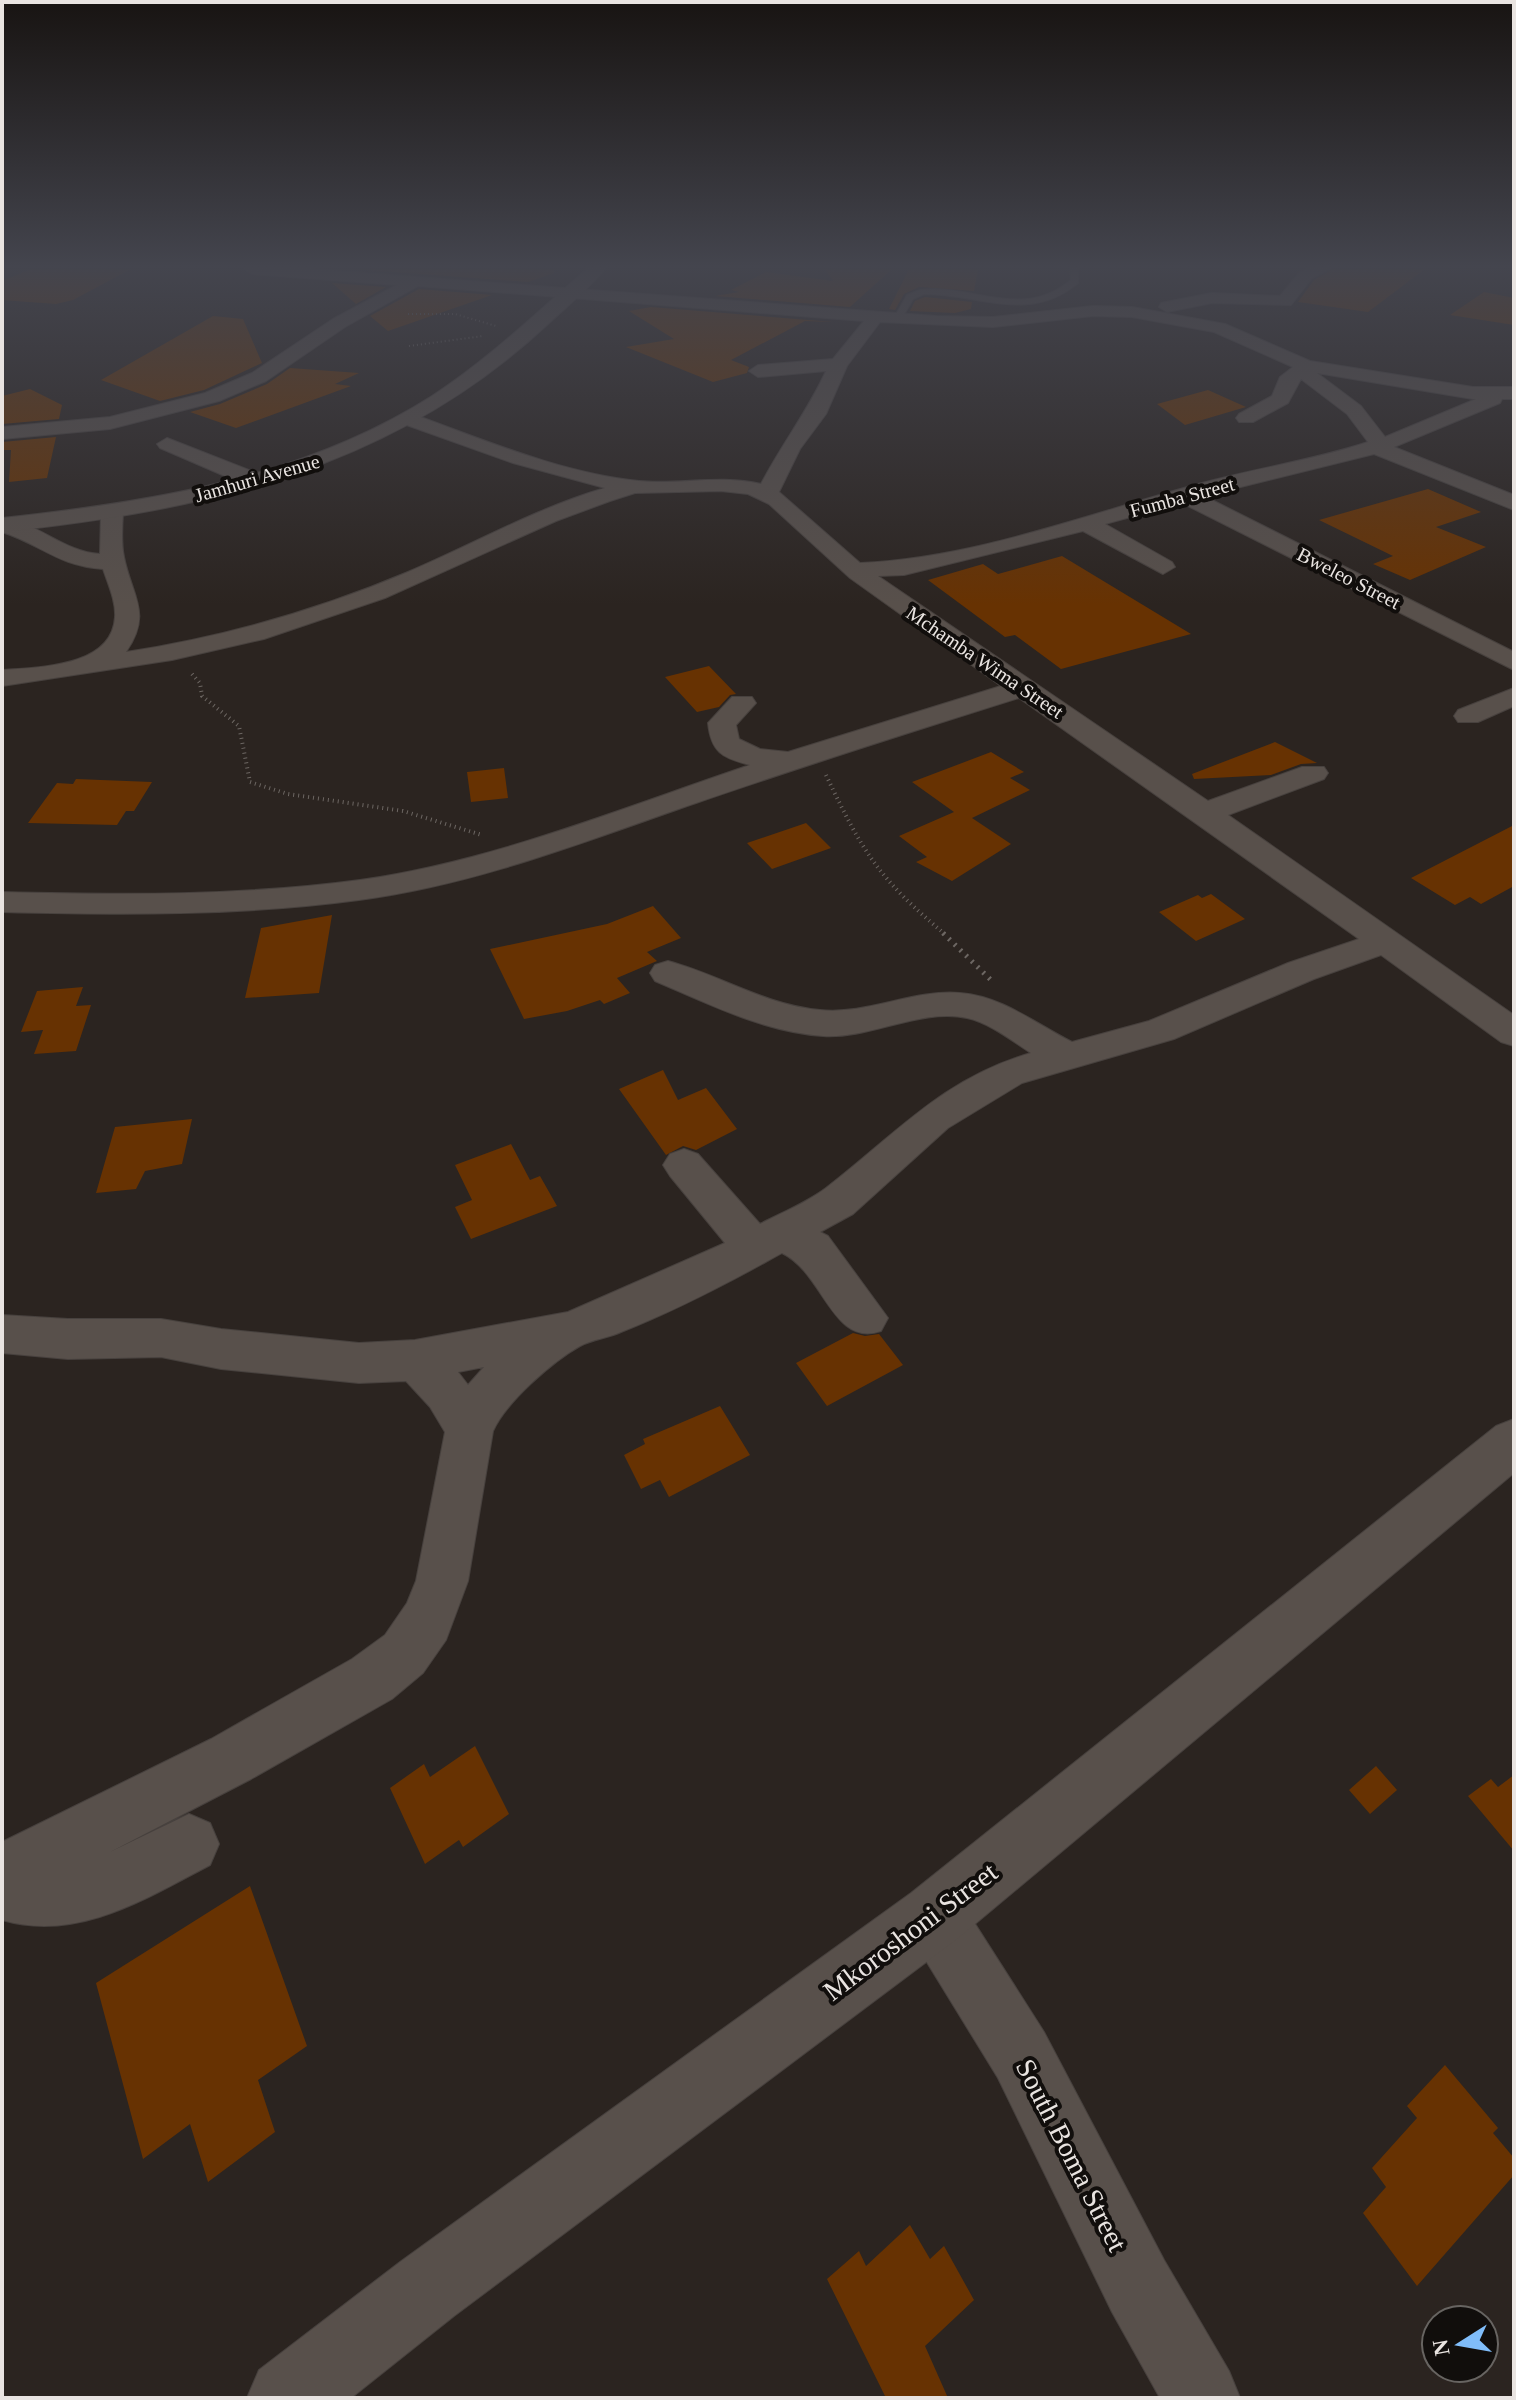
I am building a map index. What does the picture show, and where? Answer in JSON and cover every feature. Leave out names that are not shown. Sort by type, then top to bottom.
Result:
[{"type":"street","points":[[2,433],[97,425],[190,404],[249,381]]},
{"type":"street","name":"Jamhuri Avenue","points":[[3,525],[112,513],[256,481],[364,444],[464,381]]},
{"type":"street","points":[[767,494],[790,448],[816,414],[831,381]]},
{"type":"street","points":[[1246,418],[1281,399],[1287,381]]},
{"type":"street","points":[[1316,381],[1354,410],[1378,446],[1514,503]]},
{"type":"street","points":[[1405,381],[1508,394]]},
{"type":"street","name":"Fumba Street","points":[[855,570],[915,565],[1088,524],[1184,495],[1378,446],[1508,394]]},
{"type":"street","name":"Mchamba Wima Street","points":[[408,419],[539,463],[635,487],[733,486],[767,494],[784,504],[855,570],[1388,941],[1514,1033]]},
{"type":"street","points":[[167,444],[256,481]]},
{"type":"street","points":[[2,678],[157,657],[300,620],[360,600],[547,515],[635,487]]},
{"type":"street","name":"Bweleo Street","points":[[1184,495],[1514,662]]},
{"type":"street","points":[[87,665],[109,654],[125,631],[128,619],[113,562],[112,513]]},
{"type":"street","points":[[40,537],[72,518]]},
{"type":"street","points":[[1088,524],[1163,567]]},
{"type":"street","points":[[3,525],[40,537],[62,554],[80,560],[113,562]]},
{"type":"street","points":[[2,935],[13,902],[162,906],[360,890],[471,867],[1023,688]]},
{"type":"street","points":[[1468,716],[1514,696]]},
{"type":"street","points":[[742,703],[722,723],[725,744],[754,757],[803,757]]},
{"type":"street","points":[[1205,813],[1313,773]]},
{"type":"street","points":[[2,1334],[68,1339],[161,1338],[221,1349],[359,1363],[415,1360],[568,1331],[791,1237],[838,1202],[934,1118],[980,1087],[1009,1073],[1161,1030],[1301,971],[1388,941]]},
{"type":"street","points":[[668,973],[790,1020],[848,1023],[937,1007],[965,1006],[988,1013],[1025,1032],[1041,1045],[1071,1056]]},
{"type":"street","points":[[684,1165],[791,1237],[865,1318]]},
{"type":"street","points":[[2,1874],[231,1759],[372,1679],[404,1654],[427,1621],[442,1581],[469,1431],[481,1405],[496,1385],[568,1331]]},
{"type":"street","points":[[415,1360],[438,1379],[455,1401],[469,1431]]},
{"type":"street","name":"Mkoroshoni Street","points":[[287,2398],[427,2289],[934,1916],[1514,1442]]},
{"type":"street","points":[[2,1889],[26,1899],[60,1899],[112,1882],[189,1844]]},
{"type":"street","name":"South Boma Street","points":[[934,1916],[1021,2055],[1138,2286],[1202,2398]]},
{"type":"path","points":[[193,649],[189,671],[200,683],[202,696],[239,726],[250,782],[293,796],[326,798],[416,814],[524,851]]},
{"type":"path","points":[[803,757],[886,882],[929,925],[984,970],[1025,1032]]},
{"type":"building","points":[[104,381],[223,381],[204,390],[160,401]]},
{"type":"building","points":[[271,381],[342,381],[335,384],[351,386],[236,428],[190,412],[220,404]]},
{"type":"building","points":[[30,389],[62,405],[59,419],[2,424],[2,396]]},
{"type":"building","points":[[1208,390],[1246,407],[1185,425],[1157,404]]},
{"type":"building","points":[[56,437],[47,478],[9,482],[11,450],[2,450],[2,442]]},
{"type":"building","points":[[1428,489],[1481,512],[1436,527],[1486,547],[1410,580],[1373,564],[1393,556],[1319,520]]},
{"type":"building","points":[[1062,556],[1191,634],[1061,669],[1015,635],[1005,637],[928,580],[983,564],[998,574]]},
{"type":"building","points":[[709,666],[736,694],[730,695],[719,707],[697,712],[665,677]]},
{"type":"building","points":[[1275,742],[1317,763],[1301,764],[1271,775],[1194,779],[1192,774]]},
{"type":"building","points":[[991,752],[1024,772],[1010,778],[1030,790],[972,818],[1011,844],[952,881],[916,862],[927,857],[899,836],[954,812],[912,782]]},
{"type":"building","points":[[504,768],[508,798],[471,802],[467,772]]},
{"type":"building","points":[[76,779],[152,782],[134,811],[126,811],[117,825],[28,823],[57,783],[73,784]]},
{"type":"building","points":[[806,823],[831,848],[772,869],[747,843]]},
{"type":"building","points":[[1514,825],[1514,886],[1481,904],[1470,897],[1455,905],[1411,878]]},
{"type":"building","points":[[1211,894],[1245,919],[1196,941],[1159,912],[1198,895],[1202,898]]},
{"type":"building","points":[[653,906],[681,938],[647,952],[657,961],[617,978],[630,993],[604,1004],[600,1000],[567,1011],[524,1019],[490,949],[607,924]]},
{"type":"building","points":[[332,915],[319,993],[245,998],[261,928]]},
{"type":"building","points":[[83,987],[76,1006],[91,1005],[76,1051],[34,1054],[43,1030],[21,1032],[37,991]]},
{"type":"building","points":[[663,1070],[678,1100],[706,1088],[737,1129],[696,1150],[683,1146],[666,1155],[619,1089]]},
{"type":"building","points":[[192,1119],[182,1164],[145,1171],[136,1189],[96,1193],[115,1127]]},
{"type":"building","points":[[511,1144],[530,1180],[540,1176],[557,1206],[471,1239],[455,1207],[472,1200],[455,1165]]},
{"type":"building","points":[[853,1333],[865,1336],[879,1334],[903,1365],[827,1406],[796,1363]]},
{"type":"building","points":[[720,1406],[750,1455],[669,1497],[660,1480],[641,1489],[624,1455],[645,1444],[643,1439]]},
{"type":"building","points":[[475,1746],[509,1814],[463,1847],[459,1840],[425,1864],[390,1788],[424,1764],[430,1777]]},
{"type":"building","points":[[1376,1766],[1397,1790],[1370,1814],[1349,1790]]},
{"type":"building","points":[[1514,1775],[1514,1851],[1468,1796],[1491,1779],[1498,1787]]},
{"type":"building","points":[[250,1886],[307,2046],[258,2080],[275,2132],[208,2182],[190,2124],[143,2159],[96,1983]]},
{"type":"building","points":[[1445,2065],[1498,2128],[1493,2133],[1514,2158],[1514,2175],[1417,2286],[1363,2213],[1386,2187],[1372,2168],[1417,2118],[1407,2106]]},
{"type":"building","points":[[910,2225],[930,2259],[944,2246],[974,2300],[925,2346],[948,2398],[886,2398],[827,2279],[859,2251],[866,2266]]}]
